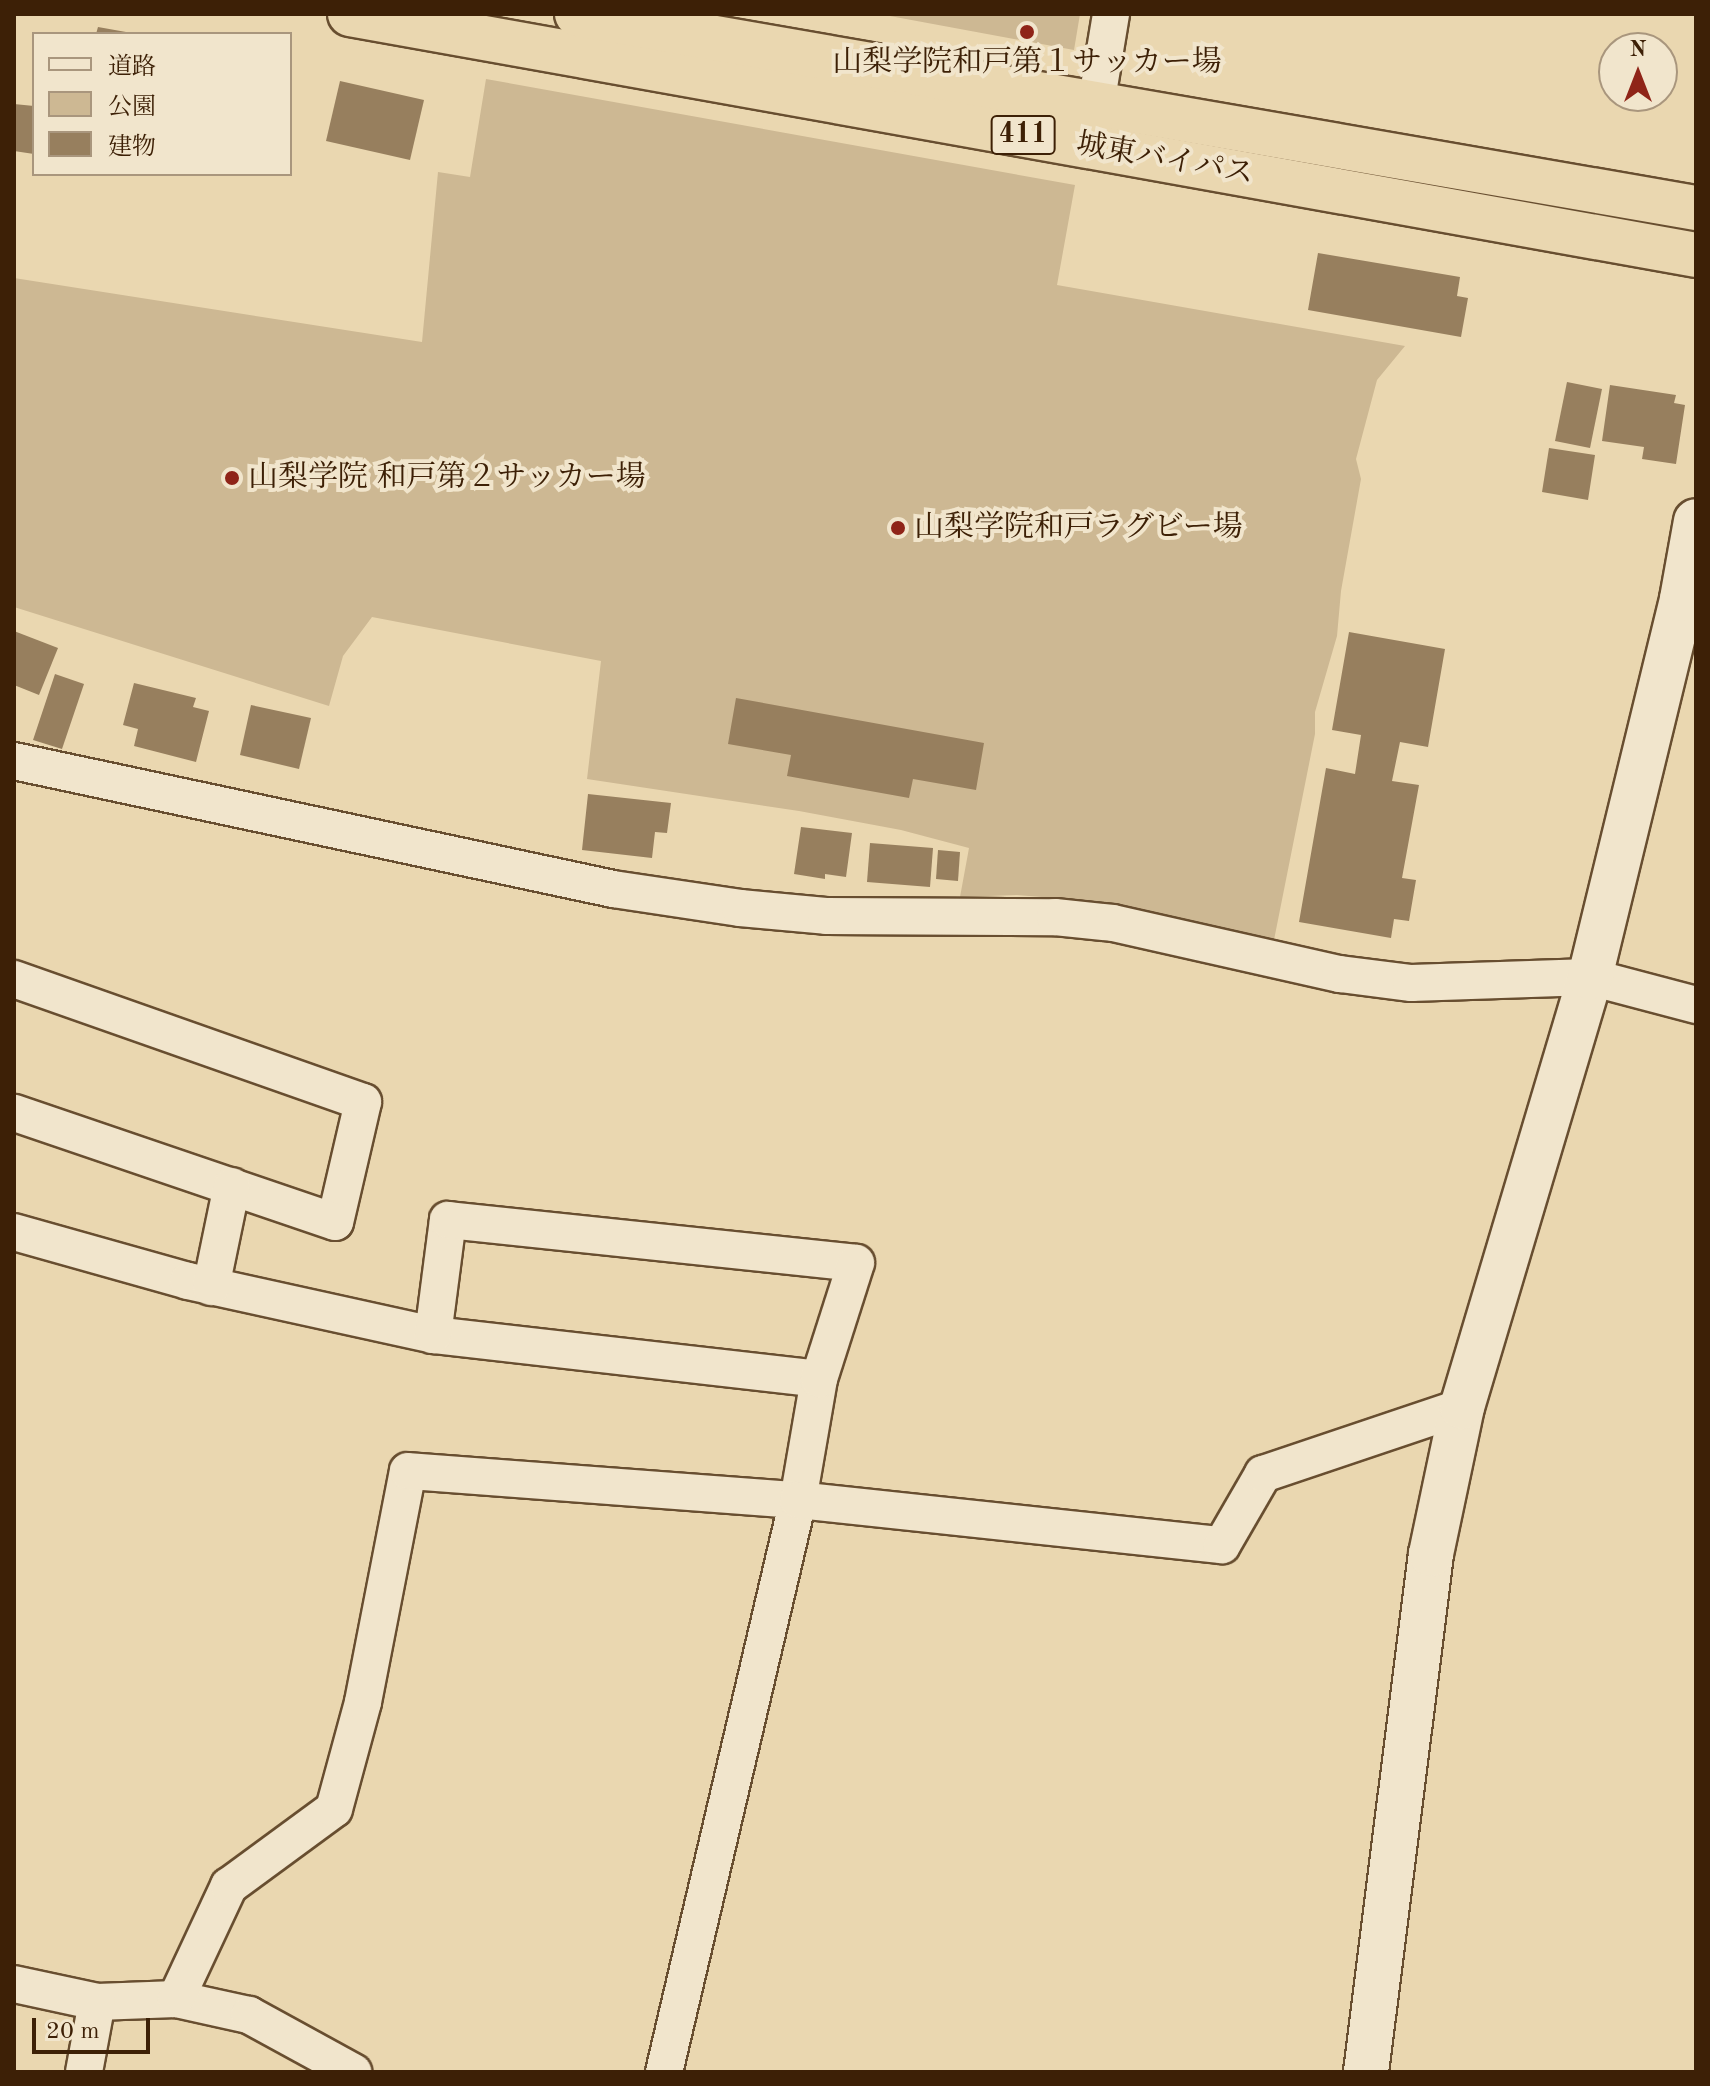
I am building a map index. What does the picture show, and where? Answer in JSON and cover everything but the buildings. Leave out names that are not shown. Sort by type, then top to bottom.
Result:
[{"type":"highway","name":"城東バイパス","points":[[350,14],[463,24],[1090,147],[1696,255]]},
{"type":"highway","name":"城東バイパス","points":[[577,14],[1696,208]]},
{"type":"street","points":[[1090,147],[1111,14]]},
{"type":"street","points":[[1366,2072],[1431,1554],[1462,1407],[1590,977],[1682,599],[1696,521]]},
{"type":"street","points":[[14,761],[613,889],[740,908],[826,916],[1055,917],[1113,923],[1340,974],[1411,983],[1590,977],[1696,1005]]},
{"type":"street","points":[[14,979],[363,1102],[335,1222],[14,1113]]},
{"type":"street","points":[[211,1287],[232,1186]]},
{"type":"street","points":[[433,1335],[448,1220],[856,1263],[819,1379],[798,1500],[664,2072]]},
{"type":"street","points":[[14,1232],[211,1287],[433,1335],[819,1379]]},
{"type":"street","points":[[176,1999],[229,1886],[334,1809],[363,1702],[408,1471],[798,1500],[1222,1545],[1263,1474],[1462,1407]]},
{"type":"street","points":[[14,1984],[97,2002],[176,1999],[249,2015],[353,2072]]},
{"type":"street","points":[[84,2072],[97,2002]]},
{"type":"green space","name":"山梨学院和戸第１サッカー場","points":[[879,14],[1080,14],[1074,50]]},
{"type":"green space","name":"山梨学院和戸ラグビー場","points":[[486,79],[1075,185],[1057,285],[1405,346],[1377,380],[1356,459],[1361,479],[1341,591],[1337,636],[1315,712],[1315,734],[1274,940],[1090,901],[1017,895],[960,897],[969,848],[901,830],[799,811],[587,779],[601,661],[372,617],[343,656],[329,706],[14,607],[14,278],[422,342],[438,172],[470,177]]},
{"type":"place","name":"山梨学院和戸第１サッカー場","points":[[1027,32]]},
{"type":"place","name":"山梨学院 和戸第２サッカー場","points":[[232,478]]},
{"type":"place","name":"山梨学院和戸ラグビー場","points":[[898,528]]}]
